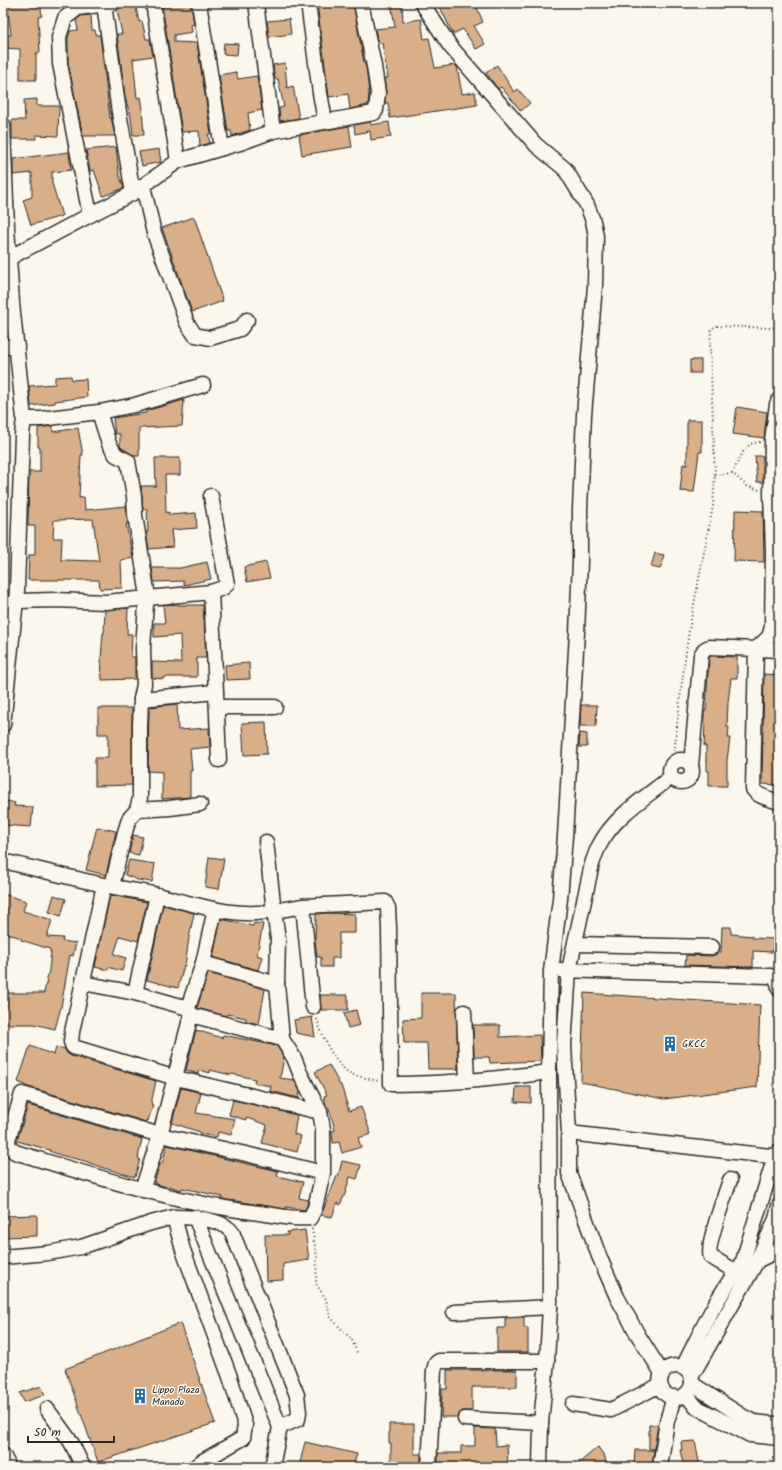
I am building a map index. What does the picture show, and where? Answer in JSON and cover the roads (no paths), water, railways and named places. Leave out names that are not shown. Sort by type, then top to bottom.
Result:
[{"type":"street","points":[[153,3],[178,160]]},
{"type":"street","points":[[199,3],[222,148]]},
{"type":"street","points":[[256,3],[273,131]]},
{"type":"street","points":[[308,3],[324,122]]},
{"type":"street","points":[[9,258],[138,190],[178,160],[254,139],[273,131],[374,113],[376,110],[378,93],[361,3]]},
{"type":"street","points":[[422,3],[450,46],[536,145],[565,169],[587,205],[593,220],[596,236],[595,286],[584,415],[577,633],[560,899],[552,970],[549,1072],[550,1307],[541,1423],[540,1467]]},
{"type":"street","points":[[90,215],[60,64],[59,37],[65,18],[71,12],[78,8],[109,4],[119,112],[138,190],[187,323],[195,335],[210,338],[240,330],[247,320]]},
{"type":"street","points":[[3,124],[4,177],[9,258],[10,347],[24,419],[22,435],[16,601],[3,725]]},
{"type":"street","points":[[24,419],[40,419],[99,412],[135,405],[203,385]]},
{"type":"street","points":[[779,400],[777,404],[772,440],[772,627],[769,637],[756,649],[753,789],[756,793],[767,799],[779,802]]},
{"type":"street","points":[[99,412],[109,444],[116,455],[128,461],[147,585],[143,648],[144,684],[142,699],[140,798],[138,810],[129,819],[93,933],[71,1042],[73,1047],[176,1078],[320,1112]]},
{"type":"street","points":[[16,601],[55,600],[106,602],[211,592],[223,588],[227,584],[211,496]]},
{"type":"street","points":[[211,592],[219,760]]},
{"type":"street","points":[[691,765],[683,760],[678,760],[673,763],[669,772],[671,777],[678,783],[687,781],[692,774],[691,765],[701,655],[705,649],[709,647],[779,650]]},
{"type":"street","points":[[142,699],[216,692]]},
{"type":"street","points":[[217,707],[275,707]]},
{"type":"street","points":[[569,1133],[778,1155],[739,1268],[730,1278],[714,1307],[685,1384],[668,1395],[663,1391],[661,1379],[617,1297],[599,1256],[568,1173],[569,1133],[564,1046],[569,970],[592,864],[598,848],[605,836],[624,814],[671,777]]},
{"type":"street","points":[[138,810],[200,804]]},
{"type":"street","points":[[266,842],[278,939],[277,984],[282,1039],[294,1058],[320,1112],[323,1129],[323,1173],[315,1208],[310,1218],[289,1219],[228,1209],[142,1190],[15,1152],[9,1147],[8,1140],[22,1094],[160,1135],[323,1173]]},
{"type":"street","points":[[3,861],[215,909],[253,914],[261,914],[303,906],[385,902],[388,908],[389,928],[391,1084],[422,1084],[467,1081],[549,1072]]},
{"type":"street","points":[[135,993],[157,895]]},
{"type":"street","points":[[303,906],[313,1006]]},
{"type":"street","points":[[142,1190],[160,1135],[176,1078],[215,909]]},
{"type":"street","points":[[575,944],[712,947]]},
{"type":"street","points":[[203,963],[277,984]]},
{"type":"street","points":[[552,970],[770,976],[774,977],[778,981],[779,988]]},
{"type":"street","points":[[83,983],[135,993],[190,1012],[282,1039]]},
{"type":"street","points":[[464,1012],[467,1081]]},
{"type":"street","points":[[730,1180],[713,1234],[709,1253],[711,1257],[739,1268],[779,1250]]},
{"type":"street","points":[[660,1467],[667,1421],[685,1384],[757,1261],[778,1215]]},
{"type":"street","points":[[174,1217],[183,1250],[230,1377],[245,1425],[243,1438],[198,1464]]},
{"type":"street","points":[[3,1257],[48,1253],[81,1246],[151,1222],[174,1217],[195,1217],[221,1224],[229,1228],[235,1239],[297,1394],[299,1412],[298,1419],[280,1428]]},
{"type":"street","points":[[195,1217],[280,1428],[272,1467]]},
{"type":"street","points":[[454,1312],[550,1307]]},
{"type":"street","points":[[429,1467],[431,1398],[436,1363],[439,1361],[547,1361]]},
{"type":"street","points":[[573,1404],[611,1410],[661,1379],[666,1369],[672,1366],[685,1384],[696,1407],[750,1435],[779,1438]]},
{"type":"street","points":[[685,1384],[754,1422],[779,1424]]},
{"type":"street","points":[[47,1409],[71,1442],[83,1467]]},
{"type":"street","points":[[465,1420],[541,1423]]},
{"type":"street","points":[[3,1455],[9,1467]]},
{"type":"place","name":"GKCC","points":[[670,1044]]},
{"type":"place","name":"Lippo Plaza Manado","points":[[140,1396]]}]
